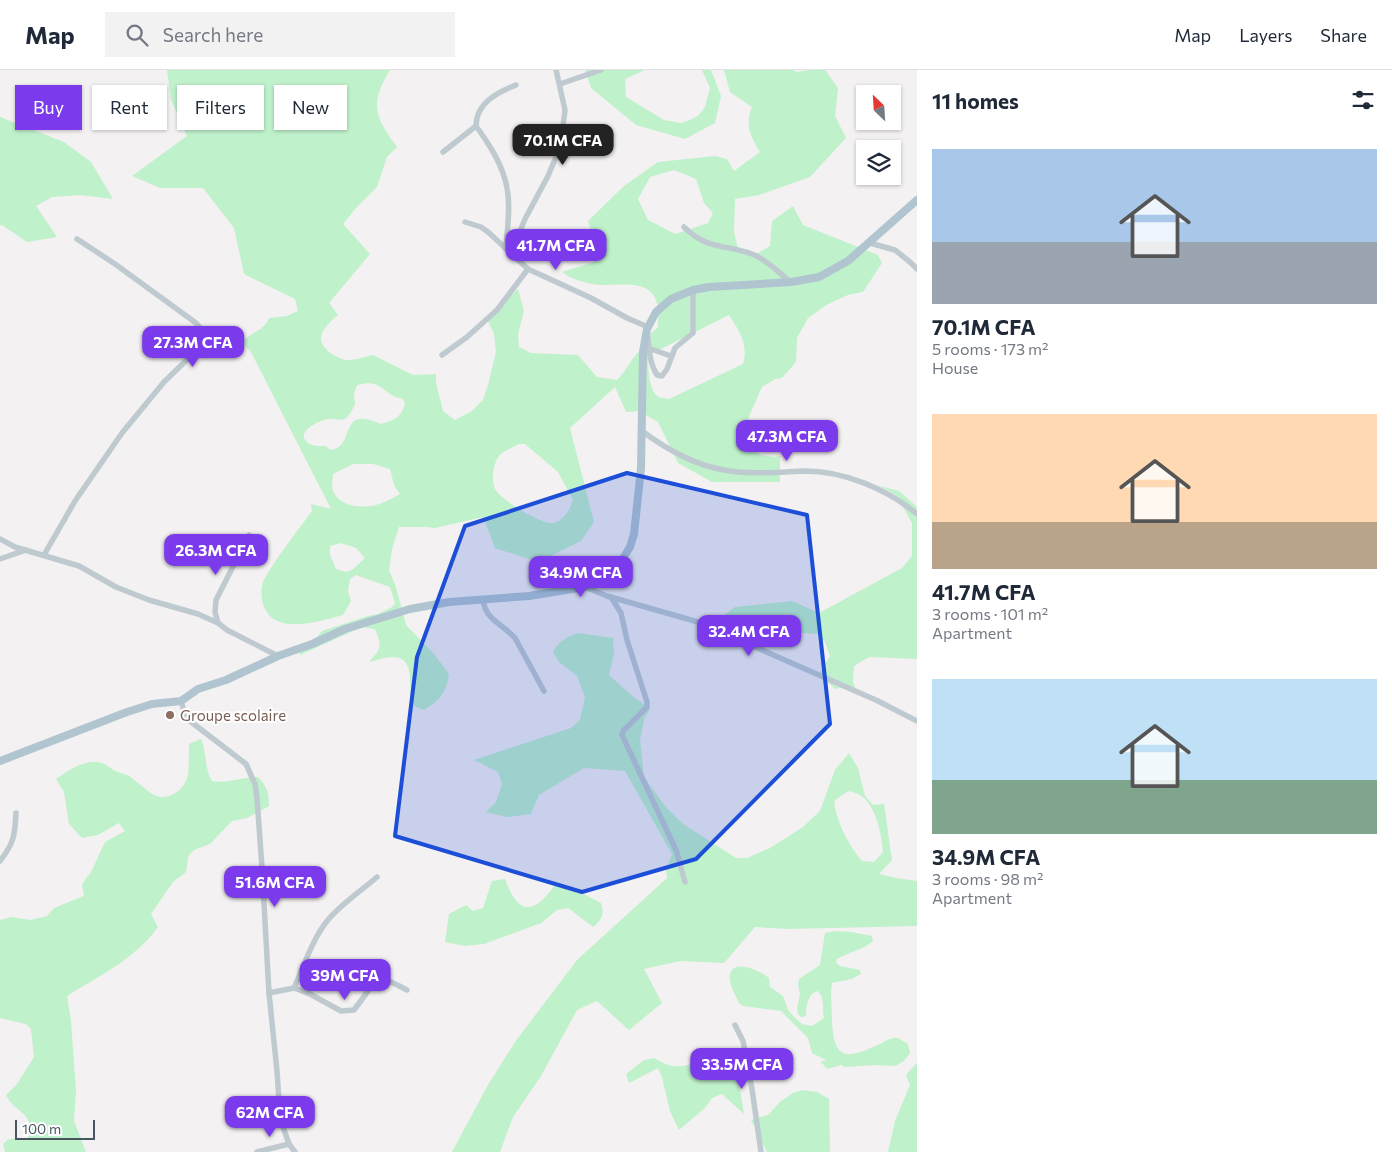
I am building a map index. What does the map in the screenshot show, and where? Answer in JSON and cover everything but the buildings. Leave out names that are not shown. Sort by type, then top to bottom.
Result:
[{"type":"main road","points":[[0,760],[127,712],[152,704],[181,701],[198,689],[226,680],[278,656],[345,629],[410,609],[449,602],[529,596],[585,587],[614,568],[622,560],[630,547],[634,534],[641,468],[643,352],[648,328],[656,312],[663,304],[680,294],[693,290],[709,287],[791,282],[819,277],[848,261],[917,200]]},
{"type":"street","points":[[514,256],[525,219],[556,157],[565,110],[556,70]]},
{"type":"street","points":[[560,84],[602,70]]},
{"type":"street","points":[[443,152],[476,126],[478,115],[490,98],[516,85]]},
{"type":"street","points":[[476,126],[495,155],[506,180],[508,196],[506,249]]},
{"type":"street","points":[[465,222],[488,232],[528,269],[591,298],[648,328],[648,348],[654,371],[659,376],[664,374],[671,356],[680,343],[694,333],[693,290]]},
{"type":"street","points":[[684,227],[702,241],[755,255],[791,282]]},
{"type":"street","points":[[44,556],[75,501],[122,433],[164,382],[199,348],[201,329],[196,323],[157,294],[77,239]]},
{"type":"street","points":[[870,243],[895,250],[917,269]]},
{"type":"street","points":[[442,355],[467,337],[497,310],[528,269]]},
{"type":"street","points":[[648,348],[671,356]]},
{"type":"street","points":[[642,431],[678,454],[696,462],[723,470],[745,473],[805,471],[824,472],[840,476],[876,487],[917,514]]},
{"type":"street","points":[[218,623],[215,612],[216,600],[249,535]]},
{"type":"street","points":[[0,539],[15,547],[79,566],[116,587],[149,600],[198,614],[278,656]]},
{"type":"street","points":[[0,559],[27,550]]},
{"type":"street","points":[[585,587],[611,597],[698,622],[878,701],[917,721]]},
{"type":"street","points":[[611,597],[620,613],[647,702],[647,707],[623,731],[622,735],[676,850],[686,882]]},
{"type":"street","points":[[484,600],[485,610],[515,638],[544,691]]},
{"type":"street","points":[[181,701],[186,718],[246,764],[255,784],[269,968],[269,993],[280,1118],[289,1144],[294,1152]]},
{"type":"street","points":[[0,861],[13,842],[16,813]]},
{"type":"street","points":[[294,988],[316,939],[327,921],[377,877]]},
{"type":"street","points":[[269,993],[294,988],[310,994],[341,1011],[347,1012],[354,1010],[378,980],[384,979],[407,990]]},
{"type":"street","points":[[735,1024],[743,1041],[761,1152]]},
{"type":"street","points":[[257,1152],[289,1144]]},
{"type":"highlighted area","points":[[627,473],[807,515],[830,724],[696,859],[582,892],[395,836],[417,657],[465,526]]},
{"type":"green space","points":[[167,70],[390,70],[379,92],[377,110],[384,127],[397,147],[387,157],[377,187],[343,224],[370,254],[329,303],[338,315],[324,329],[321,339],[326,349],[343,359],[353,360],[373,355],[413,375],[436,374],[437,388],[443,411],[455,420],[472,411],[483,400],[496,352],[494,334],[487,319],[518,289],[524,311],[518,334],[519,347],[531,353],[578,355],[597,377],[617,380],[637,354],[645,347],[649,335],[658,327],[658,306],[652,293],[639,286],[589,283],[575,279],[562,272],[597,261],[598,253],[588,221],[624,186],[658,162],[715,156],[727,159],[734,171],[760,152],[749,125],[752,107],[730,92],[724,70],[793,70],[797,72],[825,70],[838,88],[835,116],[846,138],[810,177],[759,195],[735,199],[734,232],[738,249],[755,255],[770,246],[772,221],[793,206],[803,225],[878,255],[882,263],[863,292],[848,295],[828,304],[808,318],[797,338],[796,362],[782,378],[775,379],[762,387],[744,431],[745,441],[747,446],[761,455],[780,456],[780,482],[712,482],[678,463],[658,422],[639,411],[626,412],[615,387],[570,428],[594,522],[581,541],[538,562],[495,548],[483,517],[435,528],[399,527],[392,549],[389,571],[395,584],[406,625],[434,654],[449,674],[444,691],[434,703],[424,710],[414,706],[411,696],[409,671],[404,661],[393,657],[369,662],[380,647],[375,629],[362,627],[300,655],[300,650],[312,643],[322,631],[378,614],[392,607],[395,603],[390,587],[356,575],[350,579],[348,591],[351,601],[343,615],[310,623],[287,624],[276,620],[268,614],[263,604],[261,591],[263,581],[281,552],[312,511],[311,504],[331,509],[251,352],[242,342],[264,326],[269,318],[287,316],[298,311],[295,299],[244,274],[234,228],[203,188],[160,188],[132,176],[187,136],[184,130],[264,130],[264,85],[177,85],[177,114],[171,100]],"holes":[[[674,170],[696,179],[704,203],[713,213],[708,223],[675,234],[648,220],[638,199],[650,177]],[[729,315],[742,338],[745,350],[743,364],[669,399],[658,397],[654,393],[649,377],[649,355]],[[367,383],[382,388],[392,395],[403,399],[405,404],[403,409],[396,418],[381,424],[367,419],[358,419],[352,423],[343,442],[338,447],[330,450],[326,446],[309,444],[304,436],[307,429],[311,426],[325,420],[342,420],[348,417],[355,404],[354,394],[357,385]],[[519,444],[525,444],[558,472],[573,500],[566,514],[558,522],[548,523],[531,516],[505,499],[495,489],[493,477],[497,459],[503,452]],[[353,464],[373,464],[390,469],[394,485],[400,494],[375,505],[360,506],[345,503],[334,493],[332,486],[333,474]],[[341,543],[356,548],[365,558],[352,570],[346,572],[336,569],[330,555],[330,546]]]},
{"type":"green space","points":[[585,70],[645,70],[625,79],[626,97],[664,120],[681,123],[698,116],[705,107],[710,88],[702,70],[711,70],[721,96],[715,123],[685,139],[636,125],[591,88]]},
{"type":"green space","points":[[0,117],[15,123],[15,130],[33,130],[64,142],[91,162],[113,199],[80,195],[52,197],[36,206],[57,237],[27,242],[0,225]]},
{"type":"green space","points":[[880,486],[899,491],[917,507],[917,659],[869,657],[854,666],[853,682],[856,690],[835,689],[819,674],[830,656],[825,642],[818,634],[764,631],[730,637],[715,629],[723,616],[735,607],[792,601],[819,613],[902,568],[912,556],[912,523],[896,495]]},
{"type":"green space","points":[[578,633],[613,638],[614,653],[609,675],[650,709],[644,719],[640,740],[644,777],[665,806],[683,824],[736,858],[747,858],[770,848],[803,827],[820,811],[835,770],[849,753],[858,768],[865,796],[873,805],[884,804],[892,860],[879,874],[917,881],[917,926],[788,929],[755,927],[724,963],[680,961],[644,969],[662,1003],[629,1030],[597,1001],[577,1010],[541,1076],[513,1117],[500,1152],[452,1152],[488,1085],[515,1042],[577,960],[667,878],[666,870],[672,854],[625,771],[584,768],[539,795],[531,814],[507,817],[486,812],[496,802],[502,784],[498,772],[474,760],[571,728],[580,720],[585,697],[577,676],[559,662],[553,652],[560,642]],"holes":[[[848,791],[859,794],[866,799],[877,821],[883,852],[874,862],[862,861],[848,841],[837,817],[834,801]]]},
{"type":"green space","points":[[201,739],[209,776],[212,781],[224,782],[258,777],[267,790],[269,806],[247,818],[232,821],[210,844],[194,850],[188,857],[186,872],[173,882],[151,914],[158,927],[149,938],[116,966],[67,996],[71,1021],[76,1091],[74,1121],[86,1152],[5,1152],[3,1144],[9,1139],[28,1138],[30,1129],[27,1118],[14,1106],[6,1095],[17,1084],[34,1057],[31,1029],[26,1024],[0,1018],[0,920],[12,917],[30,920],[47,916],[54,908],[84,896],[82,884],[91,872],[105,842],[125,831],[119,823],[98,835],[82,838],[69,824],[64,792],[56,779],[81,764],[98,762],[129,776],[154,795],[159,797],[170,796],[180,790],[188,775],[189,744]]},
{"type":"green space","points":[[505,879],[516,901],[525,907],[531,907],[540,902],[556,884],[566,885],[601,903],[602,916],[593,927],[568,908],[557,910],[541,923],[484,944],[465,946],[445,942],[449,914],[466,905],[473,911],[483,908],[492,881]]},
{"type":"green space","points":[[835,931],[872,936],[873,941],[865,947],[837,959],[836,963],[840,966],[860,970],[861,974],[852,979],[832,983],[832,1022],[836,1045],[845,1054],[852,1054],[898,1038],[908,1044],[910,1053],[904,1061],[895,1066],[845,1067],[841,1065],[827,1069],[821,1062],[826,1060],[812,1053],[808,1038],[781,1011],[743,1006],[739,1003],[732,989],[730,973],[734,968],[745,967],[759,971],[769,978],[770,987],[783,996],[788,1010],[794,1017],[802,1024],[812,1026],[824,1018],[822,999],[817,991],[811,995],[806,1009],[806,1016],[801,1017],[797,1009],[800,994],[799,979],[820,965],[825,933]]},
{"type":"green space","points":[[654,1058],[663,1063],[676,1066],[708,1063],[732,1068],[740,1090],[744,1114],[722,1094],[712,1098],[705,1108],[679,1130],[670,1111],[658,1068],[629,1083],[626,1074],[644,1060]]},
{"type":"green space","points":[[917,1063],[917,1152],[888,1152],[895,1121],[910,1085],[906,1075]]},
{"type":"green space","points":[[802,1090],[817,1092],[829,1099],[830,1152],[767,1152],[751,1120],[768,1115],[780,1102],[793,1093]]},
{"type":"place","name":"Groupe scolaire","points":[[170,715]]}]
